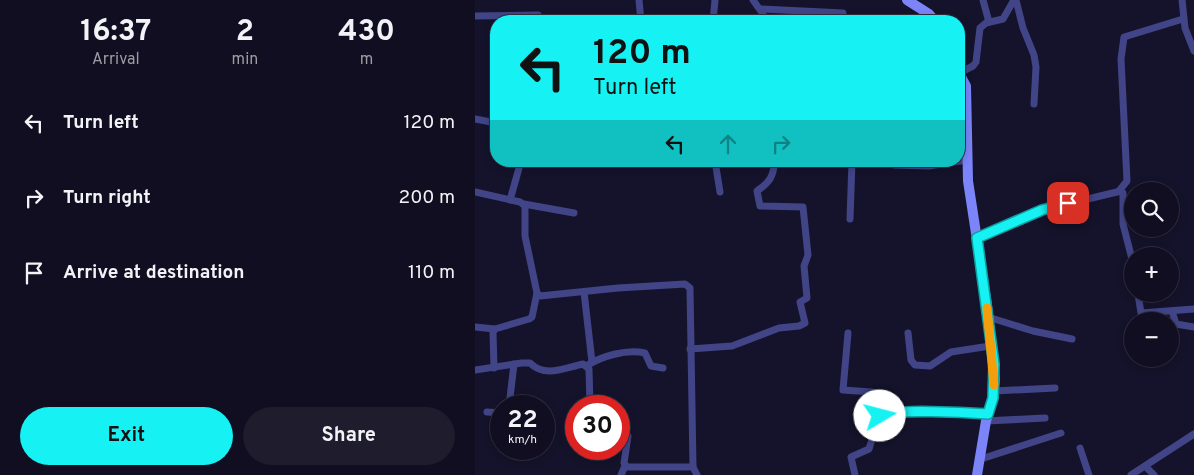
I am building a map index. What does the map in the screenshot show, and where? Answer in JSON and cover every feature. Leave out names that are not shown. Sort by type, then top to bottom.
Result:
[{"type":"street","points":[[639,0],[640,15]]},
{"type":"street","points":[[714,15],[715,0]]},
{"type":"street","points":[[753,0],[761,9],[762,15]]},
{"type":"street","points":[[907,0],[930,15]]},
{"type":"street","points":[[983,0],[989,22]]},
{"type":"street","points":[[965,70],[976,62],[979,31],[989,22],[1003,19],[1015,0]]},
{"type":"street","points":[[1015,0],[1035,61],[1034,104]]},
{"type":"street","points":[[1182,0],[1183,19],[1194,51]]},
{"type":"street","points":[[761,9],[843,13]]},
{"type":"street","points":[[475,16],[490,16]]},
{"type":"street","points":[[977,238],[1042,210],[1119,190],[1127,181],[1121,59],[1124,37],[1183,19]]},
{"type":"street","points":[[965,84],[967,94],[967,160],[988,317],[990,346],[994,364],[994,391],[987,418],[977,475]]},
{"type":"street","points":[[475,119],[490,122]]},
{"type":"street","points":[[510,200],[519,167]]},
{"type":"street","points":[[716,167],[720,192]]},
{"type":"street","points":[[690,350],[732,346],[779,328],[799,326],[805,323],[800,302],[807,298],[804,266],[808,255],[803,207],[760,206],[757,191],[769,183],[773,176],[774,167]]},
{"type":"street","points":[[850,219],[851,167]]},
{"type":"street","points":[[1119,190],[1123,194],[1123,224],[1129,247]]},
{"type":"street","points":[[475,192],[573,213]]},
{"type":"street","points":[[475,327],[495,329],[529,320],[532,317],[537,293],[525,236],[526,210],[524,204]]},
{"type":"street","points":[[537,293],[545,296],[618,288],[688,285],[691,292],[690,350],[693,467],[697,475]]},
{"type":"street","points":[[584,292],[590,395]]},
{"type":"street","points":[[1139,302],[1141,313],[1194,309]]},
{"type":"street","points":[[1172,311],[1176,324],[1194,327]]},
{"type":"street","points":[[988,317],[1033,331],[1072,339]]},
{"type":"street","points":[[494,368],[493,332],[495,329]]},
{"type":"street","points":[[848,333],[843,390],[872,392],[880,416],[869,448],[851,457],[855,475]]},
{"type":"street","points":[[908,333],[911,360],[915,365],[930,366],[951,352],[990,346]]},
{"type":"street","points":[[475,370],[530,363],[537,370],[545,373],[589,364],[603,357],[643,352],[647,356],[649,365],[663,368]]},
{"type":"street","points":[[510,395],[514,364]]},
{"type":"street","points":[[994,391],[1055,388]]},
{"type":"street","points":[[880,416],[888,412],[951,412],[987,418],[1045,418]]},
{"type":"street","points":[[981,459],[1061,432]]},
{"type":"street","points":[[1131,475],[1146,467],[1194,433]]},
{"type":"street","points":[[1079,448],[1089,475]]},
{"type":"street","points":[[621,475],[626,460]]},
{"type":"street","points":[[625,466],[693,467]]},
{"type":"street","points":[[1146,467],[1154,475]]},
{"type":"slow traffic","points":[[987,308],[989,342],[994,364],[994,385]]},
{"type":"route","points":[[880,416],[883,412],[988,414],[993,398],[995,380],[977,238],[1042,210],[1068,203]]}]
